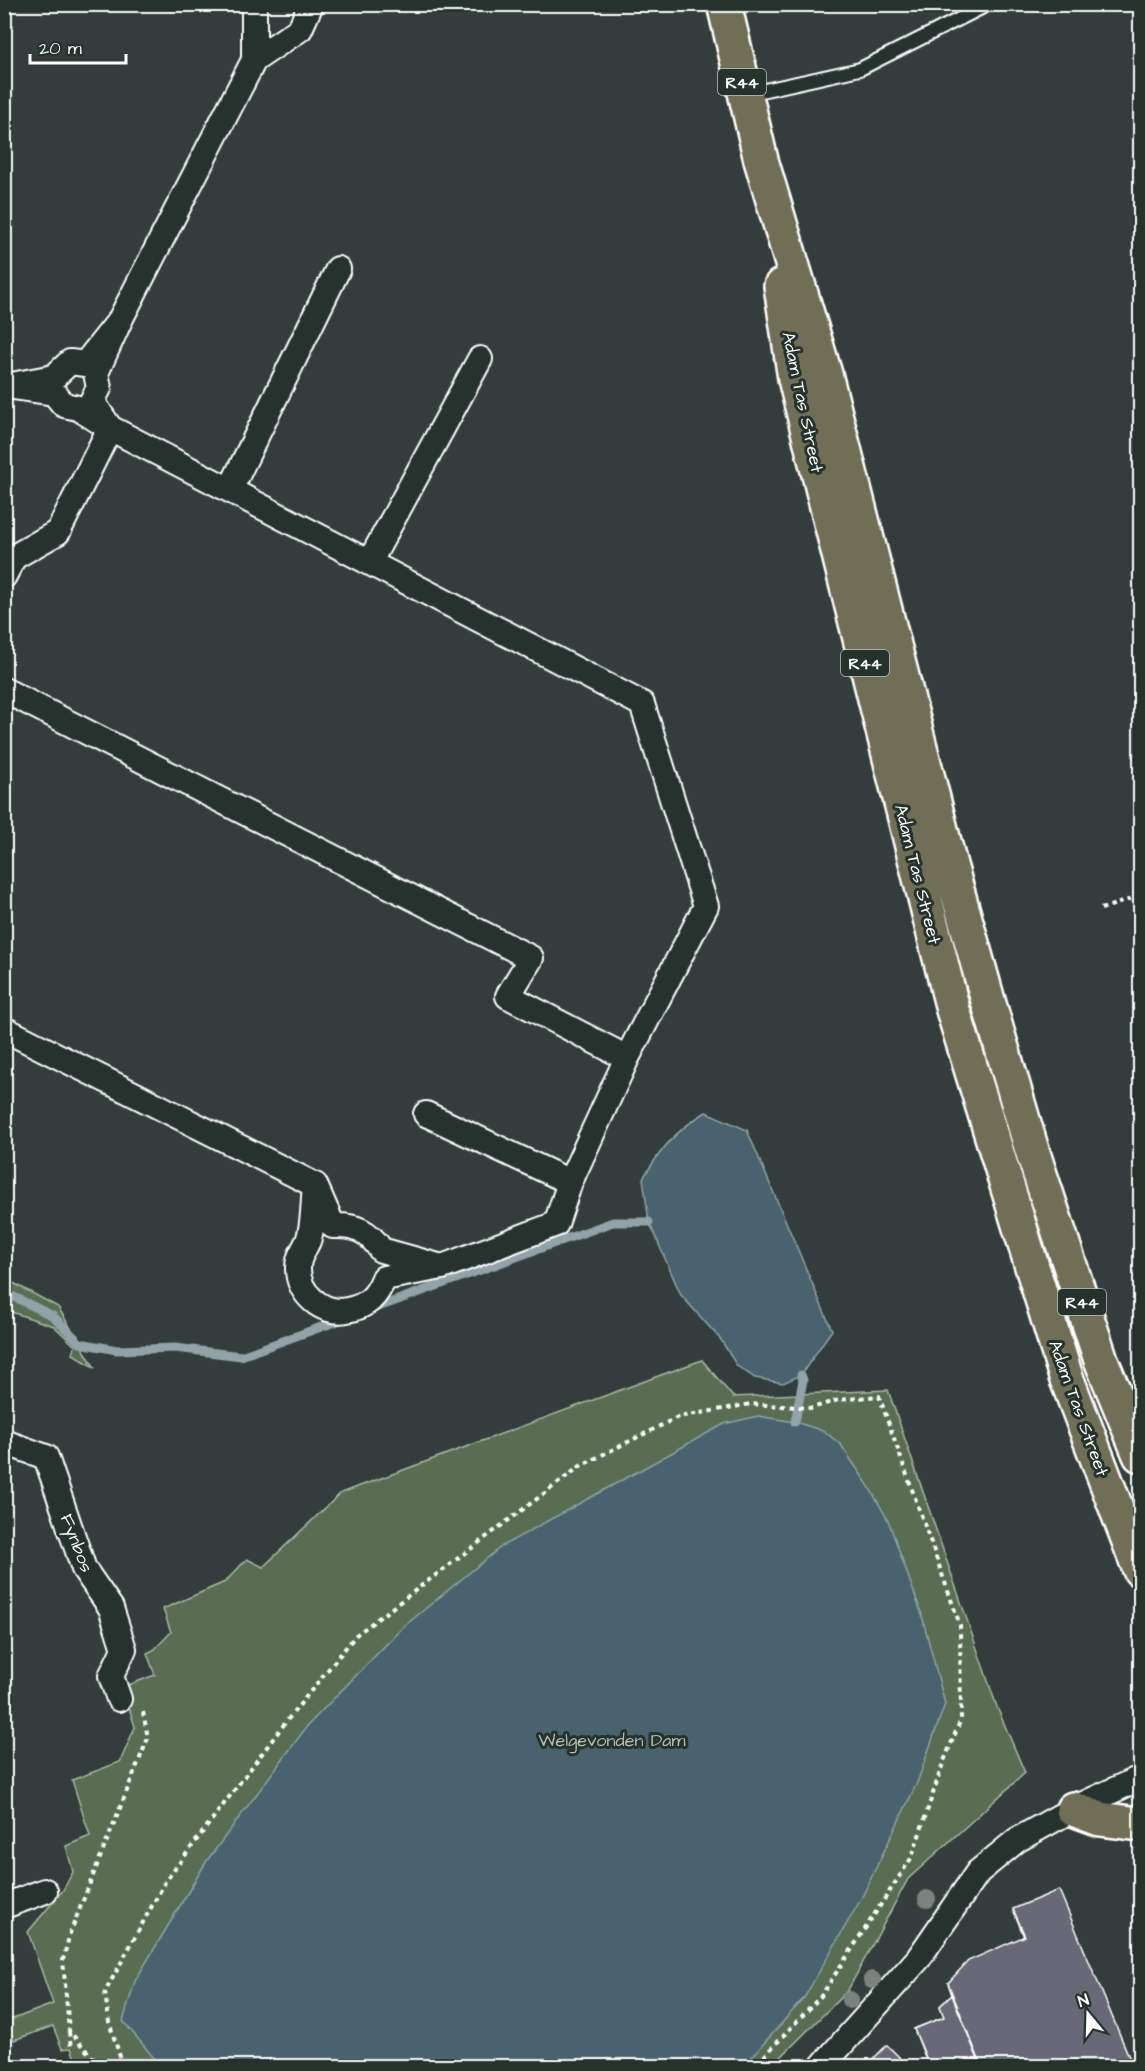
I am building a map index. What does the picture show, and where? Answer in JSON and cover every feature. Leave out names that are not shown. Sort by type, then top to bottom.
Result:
[{"type":"main road","name":"Adam Tas Street","points":[[724,4],[761,160],[825,374],[950,865],[1031,1147],[1101,1360],[1140,1455]]},
{"type":"main road","name":"Adam Tas Street","points":[[761,160],[795,379],[953,1011],[1066,1377],[1140,1570]]},
{"type":"main road","points":[[1073,1809],[1100,1819],[1140,1824]]},
{"type":"street","points":[[110,428],[92,402],[99,388],[96,374],[120,320],[254,60],[254,4]]},
{"type":"street","points":[[254,60],[300,29],[311,4]]},
{"type":"street","points":[[230,490],[338,269]]},
{"type":"street","points":[[5,386],[54,377],[63,366],[70,362],[85,364],[120,320]]},
{"type":"street","points":[[369,563],[480,359]]},
{"type":"street","points":[[5,386],[54,393],[64,405],[78,408],[110,428],[642,704],[706,906],[627,1058],[570,1182],[556,1224],[442,1267],[384,1278],[378,1292],[356,1309],[335,1310],[316,1303],[306,1293],[300,1280],[298,1267],[308,1240],[315,1185]]},
{"type":"street","points":[[4,576],[14,557],[58,532],[110,428]]},
{"type":"street","points":[[4,690],[531,958],[508,996],[627,1058]]},
{"type":"street","points":[[4,1029],[315,1185],[333,1226],[348,1225],[362,1229],[373,1238],[381,1250],[442,1267]]},
{"type":"street","points":[[426,1114],[570,1182]]},
{"type":"street","name":"Fynbos","points":[[4,1442],[46,1457],[84,1569],[111,1608],[124,1649],[111,1676],[119,1699]]},
{"type":"street","points":[[822,2067],[918,1959],[978,1872],[1017,1840],[1073,1809],[1140,1778]]},
{"type":"street","points":[[4,1906],[45,1891]]},
{"type":"lane","points":[[745,94],[860,69],[989,4]]},
{"type":"path","points":[[1101,909],[1140,896]]},
{"type":"path","points":[[123,2067],[109,2022],[105,1992],[165,1882],[285,1723],[356,1635],[582,1465],[678,1417],[751,1404],[812,1408],[838,1400],[879,1396],[960,1625],[961,1719],[942,1766],[912,1857],[821,1996],[755,2067]]},
{"type":"path","points":[[71,2048],[63,1960],[70,1933],[148,1738],[146,1721],[140,1706],[130,1698],[119,1699]]},
{"type":"path","points":[[69,2031],[100,2067]]},
{"type":"green space","points":[[4,1278],[58,1307],[95,1368],[73,1354],[75,1346],[54,1326],[5,1310]]},
{"type":"green space","name":"Welgevonden Dam","points":[[702,1360],[733,1397],[888,1390],[997,1707],[1025,1773],[908,1879],[848,1990],[772,2066],[78,2066],[71,2048],[62,2049],[53,2026],[14,2040],[5,2022],[53,2004],[28,1932],[63,1890],[73,1872],[66,1846],[90,1836],[72,1780],[120,1762],[135,1727],[123,1687],[155,1675],[147,1653],[155,1649],[171,1632],[163,1609],[225,1582],[247,1559],[263,1567],[341,1493]]},
{"type":"water","points":[[706,1112],[747,1130],[832,1330],[801,1375],[783,1383],[755,1378],[737,1366],[721,1340],[681,1295],[649,1222],[643,1178],[670,1141]]},
{"type":"water","name":"Welgevonden Dam","points":[[758,1416],[795,1422],[824,1431],[841,1445],[868,1485],[888,1520],[921,1612],[945,1704],[917,1783],[861,1899],[804,1998],[744,2066],[165,2066],[154,2058],[123,2021],[135,1981],[206,1862],[308,1725],[403,1627],[502,1546],[724,1424]]},
{"type":"building","points":[[1059,1890],[1133,2066],[982,2067],[948,1983],[968,1961],[1025,1936],[1013,1909]]},
{"type":"building","points":[[952,1995],[981,2067],[930,2067],[914,2029],[944,2017],[940,2006]]},
{"type":"building","points":[[887,2045],[909,2067],[865,2067]]},
{"type":"waterway","points":[[370,1310],[613,1222],[649,1222]]},
{"type":"waterway","points":[[4,1292],[53,1316],[80,1343],[117,1350],[175,1348],[241,1356],[346,1318]]},
{"type":"waterway","points":[[795,1422],[803,1380],[801,1375]]}]
